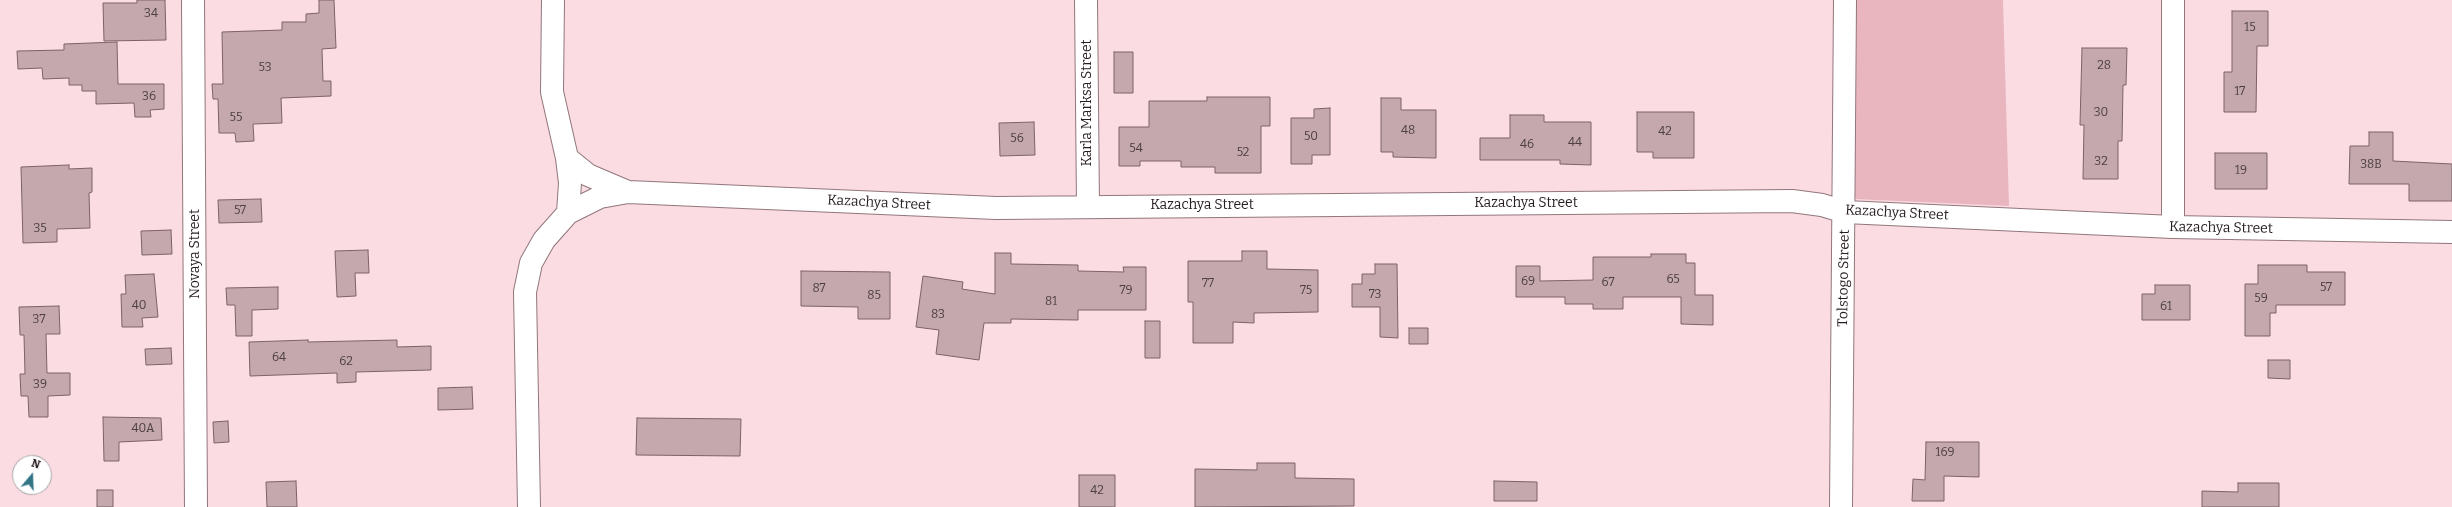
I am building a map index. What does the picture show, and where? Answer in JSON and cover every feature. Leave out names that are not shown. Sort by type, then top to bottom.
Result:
[{"type":"street","name":"Novaya Street","points":[[193,0],[196,507]]},
{"type":"street","points":[[529,507],[526,279],[531,263],[544,240],[568,213],[570,182],[567,158],[552,92],[553,0]]},
{"type":"street","name":"Karla Marksa Street","points":[[1086,0],[1088,206]]},
{"type":"street","name":"Tolstogo Street","points":[[1841,507],[1845,212],[1845,0]]},
{"type":"street","points":[[2173,0],[2173,227]]},
{"type":"street","points":[[567,158],[588,175],[628,192]]},
{"type":"street","name":"Kazachya Street","points":[[568,213],[600,197],[628,192],[958,208],[1792,201],[1822,205],[1845,212],[2173,227],[2452,232]]},
{"type":"shaded area","points":[[1855,0],[2003,0],[2009,206],[1854,199]]},
{"type":"building","points":[[137,0],[165,0],[166,40],[104,41],[103,3],[137,3]]},
{"type":"building","points":[[319,0],[334,0],[336,48],[322,49],[323,81],[331,81],[331,96],[281,98],[282,123],[253,124],[254,141],[236,142],[235,133],[219,133],[218,99],[213,99],[212,84],[223,84],[222,32],[282,30],[282,22],[306,22],[306,14],[319,13]]},
{"type":"building","points":[[2232,11],[2268,11],[2268,46],[2257,46],[2256,112],[2224,112],[2224,72],[2232,72]]},
{"type":"building","points":[[117,42],[118,84],[164,84],[164,109],[150,110],[151,117],[135,117],[134,103],[96,104],[96,91],[82,91],[82,85],[69,85],[69,78],[43,79],[42,68],[18,69],[17,51],[64,50],[64,44]]},
{"type":"building","points":[[2082,48],[2127,48],[2126,85],[2123,85],[2122,141],[2118,141],[2118,179],[2083,179],[2084,125],[2080,125]]},
{"type":"building","points":[[1114,52],[1133,52],[1133,93],[1114,93]]},
{"type":"building","points":[[1207,97],[1270,97],[1270,126],[1261,126],[1261,173],[1215,173],[1215,167],[1181,167],[1181,161],[1140,161],[1140,166],[1119,166],[1119,127],[1149,127],[1149,101],[1207,101]]},
{"type":"building","points":[[1381,98],[1401,98],[1401,110],[1436,110],[1436,158],[1393,157],[1393,152],[1381,152]]},
{"type":"building","points":[[1330,108],[1330,155],[1312,155],[1312,164],[1291,164],[1291,118],[1314,118],[1314,109]]},
{"type":"building","points":[[1637,112],[1694,112],[1694,158],[1653,158],[1653,152],[1637,152]]},
{"type":"building","points":[[1510,115],[1544,115],[1544,122],[1591,122],[1591,165],[1560,164],[1560,160],[1480,160],[1480,138],[1510,138]]},
{"type":"building","points":[[1034,122],[1035,155],[1000,156],[999,123]]},
{"type":"building","points":[[2369,132],[2393,132],[2393,161],[2452,164],[2452,201],[2409,201],[2409,184],[2349,184],[2350,146],[2369,146]]},
{"type":"building","points":[[2215,153],[2267,153],[2267,189],[2215,189]]},
{"type":"building","points":[[69,165],[69,169],[92,168],[92,192],[89,193],[90,228],[57,229],[57,242],[23,243],[21,167]]},
{"type":"building","points":[[261,199],[262,222],[219,223],[218,200]]},
{"type":"building","points":[[171,230],[172,254],[142,255],[141,231]]},
{"type":"building","points":[[368,250],[369,273],[355,273],[356,296],[337,297],[335,251]]},
{"type":"building","points":[[1242,251],[1267,251],[1267,269],[1318,270],[1318,312],[1254,313],[1254,323],[1233,322],[1233,343],[1193,343],[1193,302],[1188,302],[1188,261],[1242,261]]},
{"type":"building","points":[[995,253],[1011,253],[1011,264],[1078,265],[1078,271],[1124,272],[1123,267],[1146,267],[1146,310],[1078,310],[1078,320],[1011,319],[1011,323],[984,323],[979,360],[936,354],[939,330],[916,327],[923,276],[963,282],[962,289],[995,294]]},
{"type":"building","points":[[1651,254],[1686,254],[1686,263],[1695,263],[1695,295],[1713,295],[1713,325],[1681,324],[1681,297],[1623,297],[1623,309],[1593,309],[1593,304],[1565,304],[1565,297],[1516,297],[1516,266],[1540,266],[1540,281],[1593,280],[1593,257],[1651,257]]},
{"type":"building","points":[[1375,264],[1397,264],[1398,338],[1380,337],[1380,307],[1352,307],[1352,284],[1362,284],[1362,274],[1375,274]]},
{"type":"building","points":[[2258,265],[2307,265],[2307,272],[2345,272],[2345,305],[2276,305],[2276,313],[2270,313],[2270,336],[2245,336],[2245,284],[2258,284]]},
{"type":"building","points":[[801,271],[890,272],[890,319],[858,319],[858,307],[801,306]]},
{"type":"building","points":[[154,274],[158,317],[142,318],[143,327],[122,327],[121,294],[126,294],[125,275]]},
{"type":"building","points":[[2155,285],[2190,285],[2190,320],[2142,320],[2142,294],[2155,294]]},
{"type":"building","points":[[278,287],[278,309],[252,310],[252,336],[236,336],[235,305],[227,305],[226,288]]},
{"type":"building","points":[[59,306],[60,334],[46,334],[47,373],[70,373],[70,395],[48,396],[48,417],[29,417],[28,396],[21,396],[20,374],[25,374],[24,335],[20,335],[19,307]]},
{"type":"building","points":[[1145,321],[1160,321],[1160,358],[1145,358]]},
{"type":"building","points":[[1409,328],[1428,328],[1428,344],[1409,344]]},
{"type":"building","points":[[308,340],[308,342],[397,340],[397,347],[431,346],[431,370],[356,372],[356,382],[337,383],[337,373],[250,376],[249,342]]},
{"type":"building","points":[[171,348],[172,364],[146,365],[145,349]]},
{"type":"building","points":[[2268,360],[2290,360],[2290,379],[2268,378]]},
{"type":"building","points":[[472,387],[473,409],[438,410],[438,388]]},
{"type":"building","points":[[103,417],[161,418],[162,440],[119,442],[119,461],[104,461]]},
{"type":"building","points":[[637,418],[741,419],[740,456],[636,455]]},
{"type":"building","points":[[228,421],[229,442],[214,443],[213,422]]},
{"type":"building","points":[[1926,442],[1979,442],[1979,477],[1944,476],[1944,501],[1912,501],[1913,479],[1925,480]]},
{"type":"building","points":[[1257,463],[1295,463],[1295,478],[1354,479],[1354,506],[1195,507],[1195,469],[1257,470]]},
{"type":"building","points":[[1079,475],[1115,475],[1115,507],[1079,507]]},
{"type":"building","points":[[296,481],[297,507],[267,507],[266,482]]},
{"type":"building","points":[[1494,481],[1537,482],[1537,501],[1494,501]]},
{"type":"building","points":[[2238,483],[2279,483],[2279,507],[2202,507],[2202,491],[2238,492]]},
{"type":"building","points":[[97,490],[113,490],[113,507],[97,507]]}]
